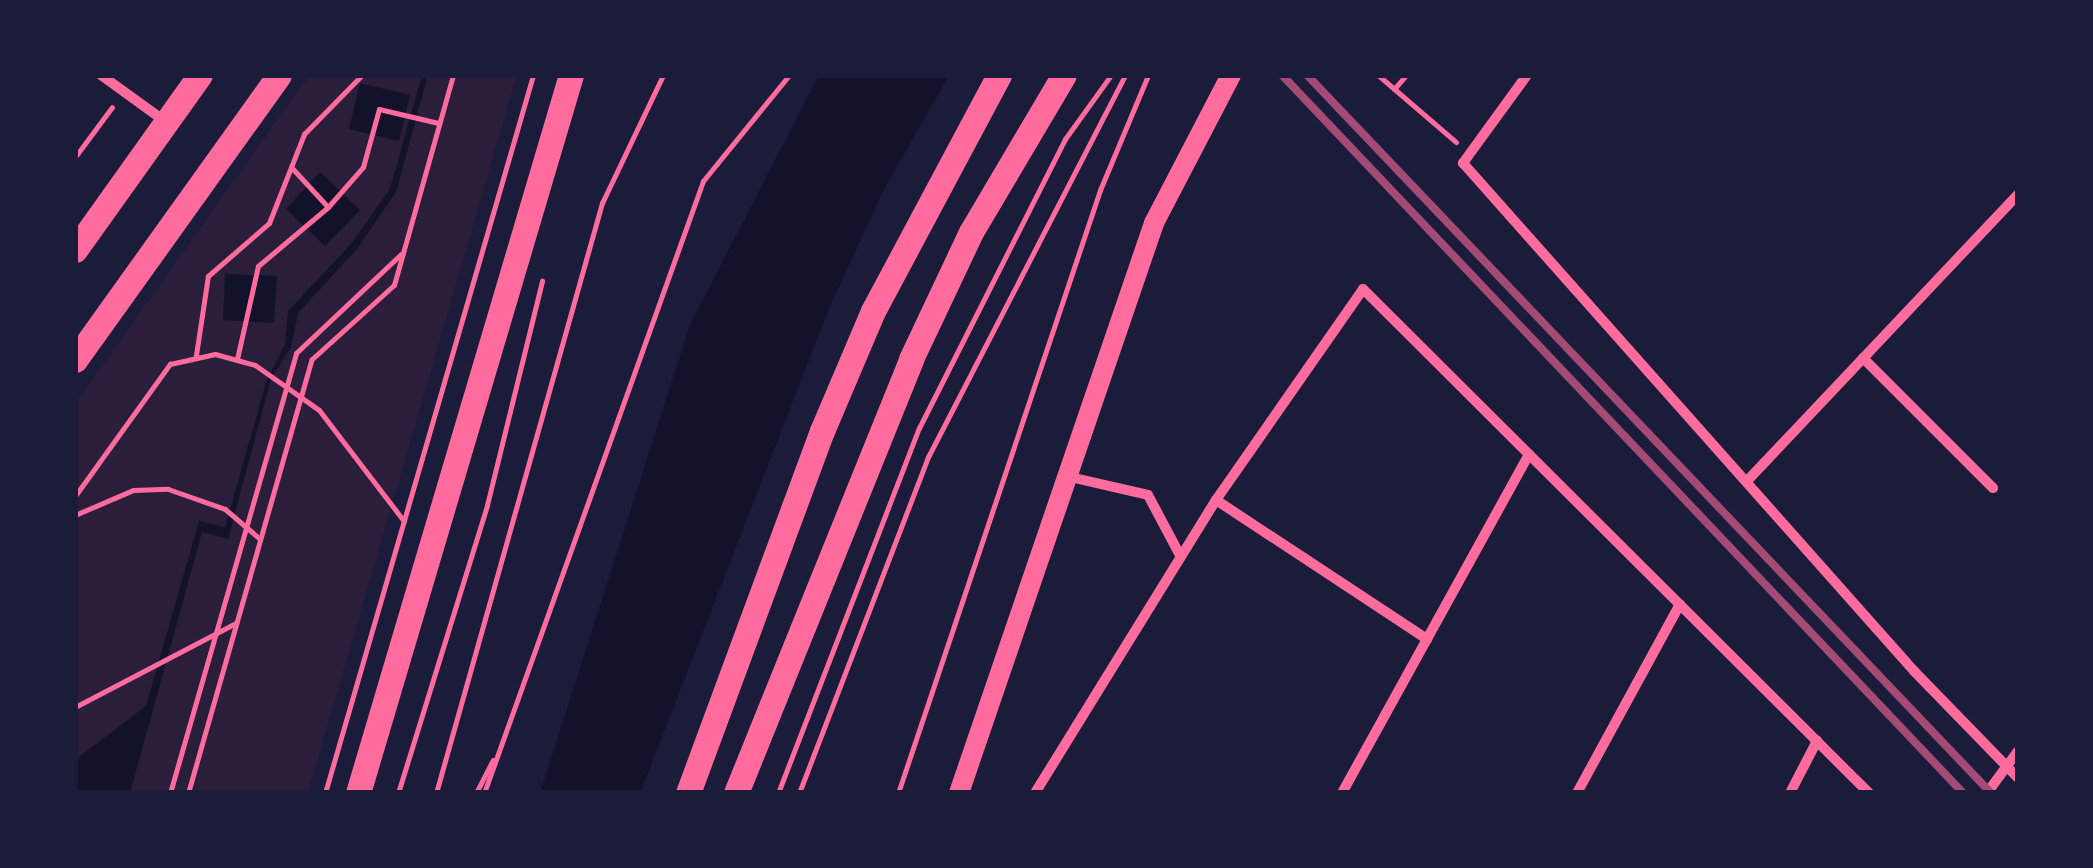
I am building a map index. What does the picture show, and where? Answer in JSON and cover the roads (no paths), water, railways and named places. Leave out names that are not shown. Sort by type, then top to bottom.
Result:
[{"type":"main road","points":[[75,250],[200,75]]},
{"type":"main road","points":[[75,360],[279,75]]},
{"type":"main road","points":[[358,793],[571,75]]},
{"type":"main road","points":[[688,793],[822,431],[873,311],[998,75]]},
{"type":"main road","points":[[736,793],[911,358],[971,232],[1064,75]]},
{"type":"main road","points":[[959,793],[1154,223],[1232,75]]},
{"type":"street","points":[[101,75],[166,122]]},
{"type":"street","points":[[1527,75],[1464,163],[2018,778]]},
{"type":"street","points":[[1747,481],[2018,194]]},
{"type":"street","points":[[1035,793],[1216,500],[1363,288],[1869,793]]},
{"type":"street","points":[[1863,358],[1994,488]]},
{"type":"street","points":[[1347,791],[1529,454]]},
{"type":"street","points":[[1070,477],[1148,495],[1181,557]]},
{"type":"street","points":[[1216,500],[1427,639]]},
{"type":"street","points":[[1577,793],[1680,604]]},
{"type":"street","points":[[1790,793],[1817,741]]},
{"type":"street","points":[[1987,793],[2018,751]]},
{"type":"railway","points":[[1282,75],[1963,793]]},
{"type":"railway","points":[[1307,75],[1991,793]]}]
